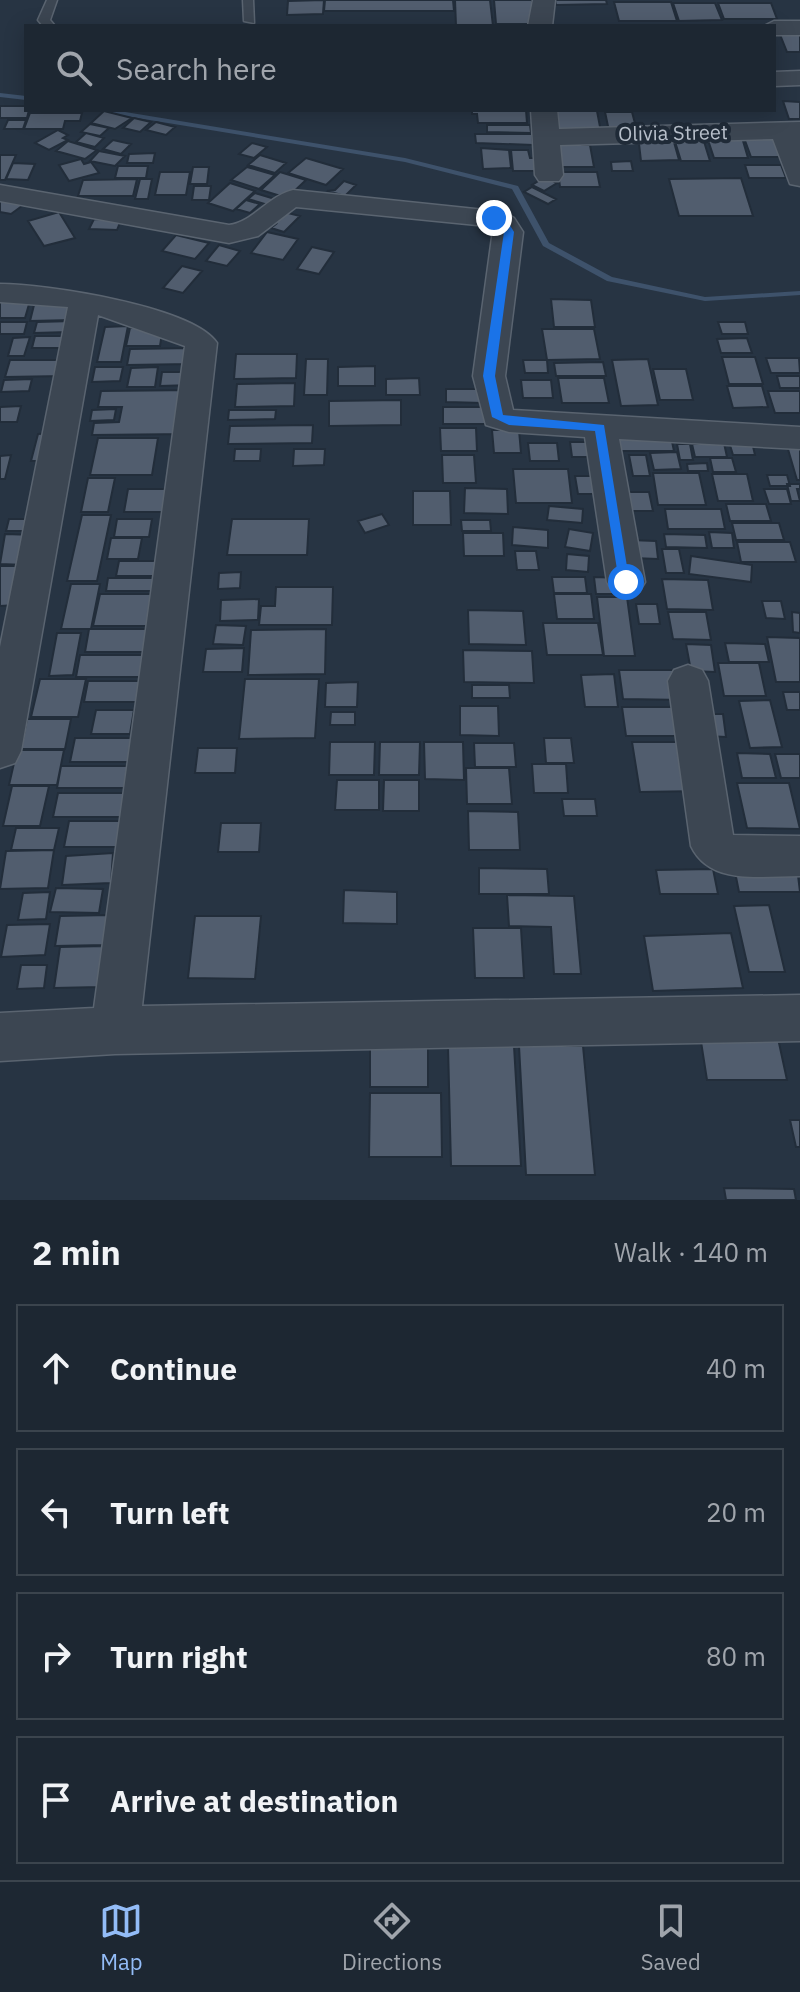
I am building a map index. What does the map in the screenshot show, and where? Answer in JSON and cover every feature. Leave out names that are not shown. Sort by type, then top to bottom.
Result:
[{"type":"street","points":[[540,24],[544,0]]},
{"type":"street","points":[[776,28],[800,28]]},
{"type":"street","points":[[776,79],[800,78]]},
{"type":"street","points":[[545,123],[549,175]]},
{"type":"street","name":"Olivia Street","points":[[545,123],[791,130]]},
{"type":"street","points":[[791,130],[800,178]]},
{"type":"street","points":[[0,193],[229,234],[254,230],[279,202],[293,198],[494,218],[504,224],[509,232],[489,376],[498,417],[509,421],[600,428],[800,438]]},
{"type":"street","points":[[13,292],[85,301],[189,334],[201,343],[115,1030]]},
{"type":"street","points":[[0,751],[85,301]]},
{"type":"street","points":[[600,428],[626,582]]},
{"type":"street","points":[[688,681],[713,846],[728,856],[800,856]]},
{"type":"street","points":[[0,1037],[115,1030],[800,1018]]},
{"type":"lane","points":[[47,24],[44,20],[52,0]]},
{"type":"lane","points":[[248,0],[250,21]]},
{"type":"building","points":[[324,0],[323,14],[287,15],[288,1]]},
{"type":"building","points":[[325,0],[453,0],[454,11],[324,11]]},
{"type":"building","points":[[455,0],[490,0],[493,24],[456,24]]},
{"type":"building","points":[[494,0],[532,0],[535,24],[496,24]]},
{"type":"building","points":[[555,0],[606,0],[607,4],[556,5]]},
{"type":"building","points":[[614,2],[671,2],[677,21],[619,21]]},
{"type":"building","points":[[673,3],[715,3],[722,20],[679,21]]},
{"type":"building","points":[[718,3],[771,3],[777,19],[724,19]]},
{"type":"building","points":[[779,32],[800,32],[800,52],[787,52]]},
{"type":"building","points":[[783,101],[800,102],[800,119],[789,119]]},
{"type":"building","points":[[0,106],[24,106],[24,112],[28,112],[27,118],[0,118]]},
{"type":"building","points":[[103,112],[132,118],[115,129],[91,123]]},
{"type":"building","points":[[526,112],[527,123],[478,123],[477,114],[472,114]]},
{"type":"building","points":[[552,112],[597,112],[601,132],[555,132]]},
{"type":"building","points":[[605,112],[632,112],[637,131],[609,131]]},
{"type":"building","points":[[30,113],[82,113],[80,121],[65,121],[63,129],[24,129]]},
{"type":"building","points":[[134,118],[151,122],[140,132],[123,128]]},
{"type":"building","points":[[8,120],[26,120],[23,129],[4,129]]},
{"type":"building","points":[[156,122],[175,127],[166,135],[146,130]]},
{"type":"building","points":[[90,124],[109,128],[100,136],[81,132]]},
{"type":"building","points":[[487,125],[530,125],[531,133],[487,132]]},
{"type":"building","points":[[58,130],[68,135],[63,138],[68,140],[49,150],[35,143]]},
{"type":"building","points":[[86,133],[104,138],[95,147],[76,142]]},
{"type":"building","points":[[475,134],[532,134],[533,145],[476,143]]},
{"type":"building","points":[[706,134],[741,134],[748,158],[714,158]]},
{"type":"building","points":[[638,135],[672,135],[679,160],[641,161]]},
{"type":"building","points":[[673,135],[702,135],[710,161],[681,161]]},
{"type":"building","points":[[743,135],[778,135],[786,157],[751,157]]},
{"type":"building","points":[[113,140],[131,144],[121,154],[103,149]]},
{"type":"building","points":[[581,140],[582,145],[590,145],[594,167],[554,167],[550,145]]},
{"type":"building","points":[[68,141],[97,150],[85,159],[56,151]]},
{"type":"building","points":[[252,143],[267,147],[254,158],[239,154]]},
{"type":"building","points":[[481,148],[509,150],[511,168],[483,169]]},
{"type":"building","points":[[511,150],[528,150],[530,158],[534,158],[536,171],[513,171]]},
{"type":"building","points":[[99,151],[125,156],[115,166],[90,161]]},
{"type":"building","points":[[155,153],[153,163],[127,163],[129,154]]},
{"type":"building","points":[[0,155],[16,155],[5,180],[0,180]]},
{"type":"building","points":[[260,155],[286,163],[275,173],[248,165]]},
{"type":"building","points":[[306,158],[343,169],[326,185],[288,173]]},
{"type":"building","points":[[81,159],[84,164],[91,162],[99,173],[69,181],[59,165]]},
{"type":"building","points":[[631,161],[633,171],[612,171],[611,162]]},
{"type":"building","points":[[13,163],[35,164],[28,180],[6,179]]},
{"type":"building","points":[[745,165],[781,165],[786,178],[749,178]]},
{"type":"building","points":[[118,166],[148,166],[146,178],[115,178]]},
{"type":"building","points":[[193,167],[209,167],[207,184],[190,184]]},
{"type":"building","points":[[247,167],[275,175],[259,189],[231,180]]},
{"type":"building","points":[[160,172],[190,172],[186,195],[155,195]]},
{"type":"building","points":[[280,172],[306,180],[287,198],[261,190]]},
{"type":"building","points":[[558,172],[597,172],[600,187],[560,187]]},
{"type":"building","points":[[545,177],[557,183],[544,191],[532,185]]},
{"type":"building","points":[[741,178],[753,216],[679,216],[669,179]]},
{"type":"building","points":[[137,179],[133,196],[78,196],[83,180]]},
{"type":"building","points":[[140,179],[152,179],[148,199],[135,199]]},
{"type":"building","points":[[344,181],[356,185],[345,196],[327,191],[335,190]]},
{"type":"building","points":[[230,183],[255,191],[233,211],[208,203]]},
{"type":"building","points":[[194,186],[211,186],[209,200],[192,200]]},
{"type":"building","points":[[532,187],[556,199],[548,204],[524,192]]},
{"type":"building","points":[[255,193],[275,199],[268,205],[248,199]]},
{"type":"building","points":[[0,200],[26,203],[11,214],[0,212]]},
{"type":"building","points":[[246,200],[260,204],[250,213],[236,209]]},
{"type":"building","points":[[59,212],[75,238],[44,246],[28,221]]},
{"type":"building","points":[[288,213],[300,216],[284,232],[271,228],[276,224],[269,222]]},
{"type":"building","points":[[94,219],[121,220],[117,230],[89,229]]},
{"type":"building","points":[[267,232],[298,239],[283,260],[251,253]]},
{"type":"building","points":[[176,235],[209,243],[195,259],[162,251]]},
{"type":"building","points":[[219,245],[240,251],[227,266],[206,261]]},
{"type":"building","points":[[312,247],[334,252],[319,274],[297,269]]},
{"type":"building","points":[[182,266],[202,271],[183,293],[163,288]]},
{"type":"building","points":[[32,294],[25,318],[0,318],[0,301]]},
{"type":"building","points":[[551,299],[591,300],[595,327],[554,327]]},
{"type":"building","points":[[35,301],[78,301],[74,320],[30,321]]},
{"type":"building","points":[[73,321],[70,332],[34,333],[37,322]]},
{"type":"building","points":[[0,322],[27,322],[24,334],[0,334]]},
{"type":"building","points":[[718,322],[745,322],[748,334],[722,334]]},
{"type":"building","points":[[128,326],[121,362],[97,362],[105,327]]},
{"type":"building","points":[[163,327],[160,346],[126,346],[130,328]]},
{"type":"building","points":[[542,329],[594,329],[600,359],[547,360]]},
{"type":"building","points":[[35,336],[74,336],[71,348],[32,348]]},
{"type":"building","points":[[30,337],[24,356],[8,356],[13,338]]},
{"type":"building","points":[[747,338],[752,353],[721,353],[717,339]]},
{"type":"building","points":[[193,348],[191,364],[127,365],[130,349]]},
{"type":"building","points":[[236,354],[297,354],[296,378],[234,379]]},
{"type":"building","points":[[722,357],[755,357],[763,384],[729,384]]},
{"type":"building","points":[[766,358],[799,358],[800,373],[771,373]]},
{"type":"building","points":[[306,359],[328,359],[327,395],[304,395]]},
{"type":"building","points":[[648,359],[658,405],[621,406],[612,360]]},
{"type":"building","points":[[10,360],[69,360],[64,376],[5,377]]},
{"type":"building","points":[[523,360],[547,360],[548,373],[525,373]]},
{"type":"building","points":[[603,362],[606,376],[556,376],[554,363]]},
{"type":"building","points":[[375,366],[375,386],[338,386],[338,367]]},
{"type":"building","points":[[95,367],[123,367],[120,381],[92,382]]},
{"type":"building","points":[[158,367],[155,387],[127,387],[131,368]]},
{"type":"building","points":[[653,369],[686,369],[693,400],[660,400]]},
{"type":"building","points":[[162,372],[195,372],[193,385],[160,386]]},
{"type":"building","points":[[777,376],[800,376],[800,388],[780,388]]},
{"type":"building","points":[[419,378],[420,395],[386,395],[386,379]]},
{"type":"building","points":[[558,378],[604,378],[609,403],[562,403]]},
{"type":"building","points":[[32,379],[29,391],[1,392],[4,380]]},
{"type":"building","points":[[521,380],[551,380],[553,398],[523,398]]},
{"type":"building","points":[[295,383],[294,406],[235,407],[237,384]]},
{"type":"building","points":[[727,386],[762,386],[768,407],[733,408]]},
{"type":"building","points":[[446,389],[482,389],[483,403],[446,402]]},
{"type":"building","points":[[194,390],[188,434],[92,435],[94,423],[119,422],[122,407],[98,407],[101,391]]},
{"type":"building","points":[[768,391],[800,391],[800,413],[775,413]]},
{"type":"building","points":[[401,400],[401,425],[329,426],[329,401]]},
{"type":"building","points":[[21,406],[17,422],[0,422],[0,407]]},
{"type":"building","points":[[443,407],[489,407],[490,424],[443,424]]},
{"type":"building","points":[[116,409],[114,420],[90,421],[92,410]]},
{"type":"building","points":[[229,410],[276,410],[275,419],[228,420]]},
{"type":"building","points":[[313,425],[312,443],[228,444],[230,426]]},
{"type":"building","points":[[440,428],[476,428],[477,451],[441,451]]},
{"type":"building","points":[[492,430],[519,430],[521,453],[494,453]]},
{"type":"building","points":[[670,432],[674,451],[620,451],[616,433]]},
{"type":"building","points":[[54,433],[48,461],[31,461],[38,434]]},
{"type":"building","points":[[98,438],[158,438],[152,475],[90,475]]},
{"type":"building","points":[[785,439],[800,439],[800,480],[797,480]]},
{"type":"building","points":[[570,442],[588,442],[590,457],[572,457]]},
{"type":"building","points":[[729,442],[752,442],[755,455],[733,455]]},
{"type":"building","points":[[528,443],[557,443],[559,461],[530,461]]},
{"type":"building","points":[[724,443],[727,457],[695,457],[692,444]]},
{"type":"building","points":[[677,444],[690,444],[693,460],[680,460]]},
{"type":"building","points":[[235,449],[261,449],[260,461],[234,461]]},
{"type":"building","points":[[294,449],[325,449],[324,465],[293,466]]},
{"type":"building","points":[[677,452],[681,469],[654,470],[650,453]]},
{"type":"building","points":[[11,455],[5,479],[0,479],[0,456]]},
{"type":"building","points":[[442,455],[474,455],[476,483],[443,483]]},
{"type":"building","points":[[629,455],[646,455],[650,476],[633,476]]},
{"type":"building","points":[[710,458],[732,458],[736,472],[713,472]]},
{"type":"building","points":[[707,463],[708,471],[688,471],[687,464]]},
{"type":"building","points":[[513,469],[568,469],[572,503],[516,503]]},
{"type":"building","points":[[653,473],[699,473],[706,505],[658,505]]},
{"type":"building","points":[[712,474],[747,474],[753,501],[718,501]]},
{"type":"building","points":[[767,475],[787,475],[790,486],[770,486]]},
{"type":"building","points":[[575,476],[601,476],[604,494],[578,494]]},
{"type":"building","points":[[88,478],[115,478],[108,512],[81,512]]},
{"type":"building","points":[[787,484],[800,484],[800,489],[797,489],[800,501],[791,501]]},
{"type":"building","points":[[465,488],[507,489],[508,514],[464,513]]},
{"type":"building","points":[[128,489],[175,489],[171,512],[124,512]]},
{"type":"building","points":[[764,489],[787,489],[791,504],[769,504]]},
{"type":"building","points":[[413,491],[450,491],[451,525],[413,525]]},
{"type":"building","points":[[624,492],[649,492],[653,511],[627,511]]},
{"type":"building","points":[[726,504],[766,504],[771,521],[730,521]]},
{"type":"building","points":[[549,506],[583,509],[582,523],[547,520]]},
{"type":"building","points":[[665,509],[721,509],[725,529],[668,529]]},
{"type":"building","points":[[382,514],[389,525],[365,533],[358,521]]},
{"type":"building","points":[[82,515],[111,515],[97,581],[67,581]]},
{"type":"building","points":[[9,519],[35,519],[32,531],[6,531]]},
{"type":"building","points":[[117,519],[152,519],[149,537],[114,537]]},
{"type":"building","points":[[232,519],[309,519],[307,555],[227,555]]},
{"type":"building","points":[[461,520],[490,520],[491,531],[462,531]]},
{"type":"building","points":[[732,523],[779,523],[784,540],[736,540]]},
{"type":"building","points":[[513,527],[548,530],[548,548],[512,545]]},
{"type":"building","points":[[569,529],[593,533],[590,551],[565,547]]},
{"type":"building","points":[[709,532],[732,533],[734,548],[712,548]]},
{"type":"building","points":[[463,533],[503,533],[504,556],[464,556]]},
{"type":"building","points":[[5,534],[34,535],[25,565],[0,564]]},
{"type":"building","points":[[664,534],[705,535],[707,548],[666,547]]},
{"type":"building","points":[[111,538],[142,538],[138,559],[107,559]]},
{"type":"building","points":[[630,540],[656,541],[658,559],[632,558]]},
{"type":"building","points":[[737,542],[790,542],[796,562],[741,562]]},
{"type":"building","points":[[662,549],[679,549],[684,573],[666,573]]},
{"type":"building","points":[[515,551],[536,551],[539,570],[517,570]]},
{"type":"building","points":[[567,554],[589,556],[588,572],[566,570]]},
{"type":"building","points":[[691,556],[752,565],[751,582],[689,574]]},
{"type":"building","points":[[119,561],[165,561],[163,576],[116,576]]},
{"type":"building","points":[[0,566],[27,566],[17,605],[0,606]]},
{"type":"building","points":[[241,572],[240,588],[218,589],[219,573]]},
{"type":"building","points":[[552,577],[585,577],[587,593],[554,593]]},
{"type":"building","points":[[594,577],[622,578],[623,594],[596,594]]},
{"type":"building","points":[[108,578],[169,578],[167,591],[106,591]]},
{"type":"building","points":[[662,579],[708,580],[713,610],[667,609]]},
{"type":"building","points":[[71,584],[100,584],[91,629],[61,629]]},
{"type":"building","points":[[276,587],[333,587],[332,625],[259,625],[261,606],[275,606]]},
{"type":"building","points":[[100,594],[163,594],[158,626],[93,626]]},
{"type":"building","points":[[554,594],[591,594],[594,619],[557,619]]},
{"type":"building","points":[[597,597],[627,597],[635,656],[604,656]]},
{"type":"building","points":[[259,599],[258,620],[220,621],[221,600]]},
{"type":"building","points":[[762,601],[781,601],[785,619],[766,618]]},
{"type":"building","points":[[636,604],[657,604],[660,624],[639,624]]},
{"type":"building","points":[[468,610],[523,611],[526,645],[469,644]]},
{"type":"building","points":[[668,612],[706,612],[711,640],[673,639]]},
{"type":"building","points":[[792,612],[800,613],[800,633],[793,632]]},
{"type":"building","points":[[543,623],[598,623],[603,655],[547,655]]},
{"type":"building","points":[[216,625],[246,626],[243,645],[213,644]]},
{"type":"building","points":[[89,629],[164,629],[160,652],[85,652]]},
{"type":"building","points":[[326,629],[325,674],[248,675],[251,630]]},
{"type":"building","points":[[57,633],[81,633],[73,675],[49,676]]},
{"type":"building","points":[[767,637],[800,638],[800,682],[776,682]]},
{"type":"building","points":[[725,643],[765,644],[769,662],[729,662]]},
{"type":"building","points":[[686,644],[711,645],[715,672],[691,671]]},
{"type":"building","points":[[244,648],[242,672],[203,672],[206,649]]},
{"type":"building","points":[[463,650],[532,651],[534,683],[464,682]]},
{"type":"building","points":[[80,655],[159,655],[156,677],[76,677]]},
{"type":"building","points":[[718,663],[759,663],[766,696],[724,696]]},
{"type":"building","points":[[619,670],[679,670],[684,700],[623,699]]},
{"type":"building","points":[[614,674],[618,707],[585,707],[581,675]]},
{"type":"building","points":[[40,679],[86,679],[78,717],[31,717]]},
{"type":"building","points":[[245,679],[319,679],[315,738],[239,739]]},
{"type":"building","points":[[88,681],[155,681],[152,702],[84,702]]},
{"type":"building","points":[[358,682],[357,707],[325,707],[326,683]]},
{"type":"building","points":[[472,685],[509,685],[510,698],[472,698]]},
{"type":"building","points":[[783,692],[800,692],[800,710],[787,710]]},
{"type":"building","points":[[770,700],[782,747],[750,748],[739,701]]},
{"type":"building","points":[[460,706],[498,706],[499,736],[460,735]]},
{"type":"building","points":[[622,707],[684,707],[689,736],[626,736]]},
{"type":"building","points":[[96,710],[134,710],[130,734],[91,734]]},
{"type":"building","points":[[331,712],[355,712],[355,725],[330,725]]},
{"type":"building","points":[[703,714],[723,714],[726,737],[707,736]]},
{"type":"building","points":[[27,719],[71,719],[65,749],[21,749]]},
{"type":"building","points":[[75,738],[146,738],[143,762],[70,762]]},
{"type":"building","points":[[544,738],[571,738],[574,763],[546,763]]},
{"type":"building","points":[[330,742],[375,742],[374,775],[329,775]]},
{"type":"building","points":[[380,742],[420,742],[419,775],[379,775]]},
{"type":"building","points":[[424,742],[463,742],[464,780],[425,779]]},
{"type":"building","points":[[632,742],[693,742],[702,791],[640,792]]},
{"type":"building","points":[[474,743],[514,743],[516,767],[475,767]]},
{"type":"building","points":[[198,748],[237,748],[235,773],[195,773]]},
{"type":"building","points":[[17,750],[64,750],[57,785],[9,785]]},
{"type":"building","points":[[737,753],[770,754],[776,778],[742,778]]},
{"type":"building","points":[[775,754],[800,754],[800,778],[781,778]]},
{"type":"building","points":[[532,764],[566,764],[568,793],[534,793]]},
{"type":"building","points":[[61,766],[138,766],[135,788],[57,788]]},
{"type":"building","points":[[466,768],[509,768],[512,804],[467,804]]},
{"type":"building","points":[[337,780],[379,780],[379,810],[335,810]]},
{"type":"building","points":[[384,780],[419,780],[419,811],[383,811]]},
{"type":"building","points":[[737,783],[789,783],[800,829],[747,828]]},
{"type":"building","points":[[12,786],[49,786],[40,826],[3,826]]},
{"type":"building","points":[[58,793],[133,793],[130,817],[53,817]]},
{"type":"building","points":[[562,799],[595,799],[597,816],[564,816]]},
{"type":"building","points":[[468,811],[518,812],[520,850],[469,850]]},
{"type":"building","points":[[69,821],[121,821],[117,847],[64,847]]},
{"type":"building","points":[[221,823],[261,823],[259,852],[218,852]]},
{"type":"building","points":[[16,828],[59,828],[54,850],[11,850]]},
{"type":"building","points":[[54,850],[48,888],[0,889],[6,851]]},
{"type":"building","points":[[113,853],[111,883],[62,885],[66,856]]},
{"type":"building","points":[[734,867],[797,867],[800,892],[739,892]]},
{"type":"building","points":[[479,868],[547,869],[549,894],[479,894]]},
{"type":"building","points":[[713,869],[718,894],[660,894],[656,870]]},
{"type":"building","points":[[56,888],[103,889],[99,913],[50,912]]},
{"type":"building","points":[[344,890],[397,892],[397,924],[343,923]]},
{"type":"building","points":[[50,892],[46,919],[18,920],[23,893]]},
{"type":"building","points":[[507,895],[574,896],[581,974],[554,974],[551,927],[509,926]]},
{"type":"building","points":[[769,905],[785,972],[749,972],[734,906]]},
{"type":"building","points":[[110,915],[106,945],[55,946],[60,916]]},
{"type":"building","points":[[195,916],[261,916],[255,979],[188,978]]},
{"type":"building","points":[[50,924],[45,955],[1,957],[7,925]]},
{"type":"building","points":[[473,928],[521,928],[524,978],[475,978]]},
{"type":"building","points":[[731,933],[743,988],[653,991],[644,936]]},
{"type":"building","points":[[105,946],[100,987],[54,988],[60,947]]},
{"type":"building","points":[[21,965],[47,965],[44,988],[17,989]]},
{"type":"building","points":[[699,1029],[776,1029],[787,1080],[707,1080]]},
{"type":"building","points":[[370,1032],[428,1032],[428,1087],[370,1087]]},
{"type":"building","points":[[448,1046],[514,1046],[521,1166],[451,1166]]},
{"type":"building","points":[[519,1046],[583,1046],[595,1175],[526,1175]]},
{"type":"building","points":[[370,1093],[441,1093],[442,1157],[369,1157]]},
{"type":"building","points":[[790,1120],[800,1120],[800,1147],[796,1147]]},
{"type":"building","points":[[724,1188],[794,1189],[796,1200],[726,1200]]},
{"type":"waterway","points":[[0,95],[24,98]]},
{"type":"waterway","points":[[113,112],[405,160],[515,188],[546,244],[610,279],[705,299],[800,293]]},
{"type":"route","points":[[494,218],[504,224],[509,232],[489,376],[498,417],[509,421],[600,428],[626,582]]}]
